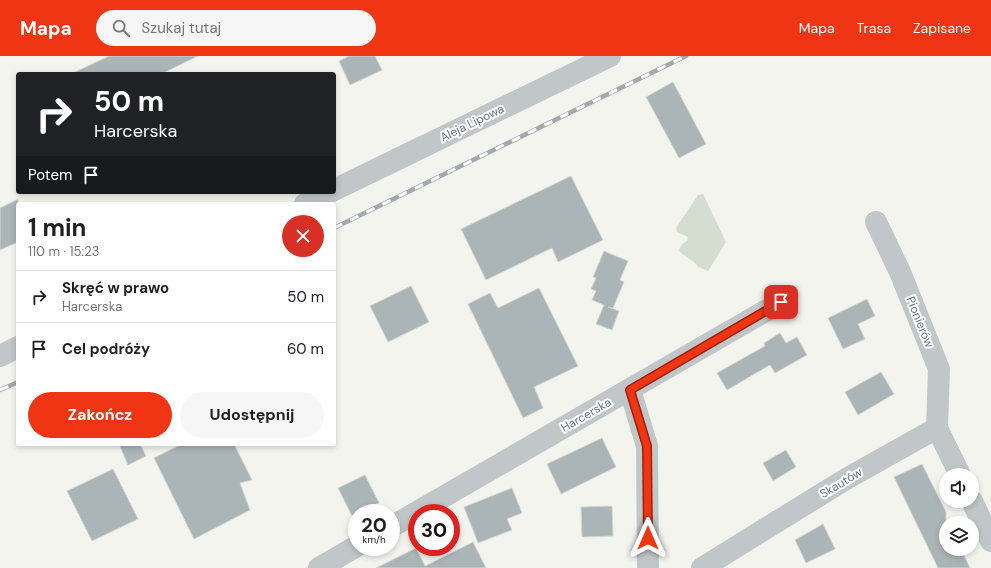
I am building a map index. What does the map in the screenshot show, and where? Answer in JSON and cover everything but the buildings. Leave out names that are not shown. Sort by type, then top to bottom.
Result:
[{"type":"street","name":"Aleja Lipowa","points":[[336,189],[610,56]]},
{"type":"street","points":[[309,202],[326,194]]},
{"type":"street","name":"Pionierów","points":[[876,222],[900,272],[939,369],[938,428]]},
{"type":"street","name":"Harcerska","points":[[400,521],[781,302]]},
{"type":"street","points":[[0,356],[16,348]]},
{"type":"street","points":[[630,390],[647,446],[648,568]]},
{"type":"street","points":[[938,428],[957,468]]},
{"type":"street","name":"Skautów","points":[[702,568],[846,480],[938,428]]},
{"type":"street","points":[[975,508],[991,541]]},
{"type":"street","points":[[319,568],[348,551]]},
{"type":"shaded area","points":[[703,194],[726,242],[708,271],[698,267],[679,250],[682,244],[687,241],[688,237],[677,232],[676,228],[698,195]]},
{"type":"railway","points":[[336,227],[686,56]]},
{"type":"railway","points":[[0,390],[16,383]]},
{"type":"route","points":[[648,538],[647,446],[630,390],[781,302]]}]
